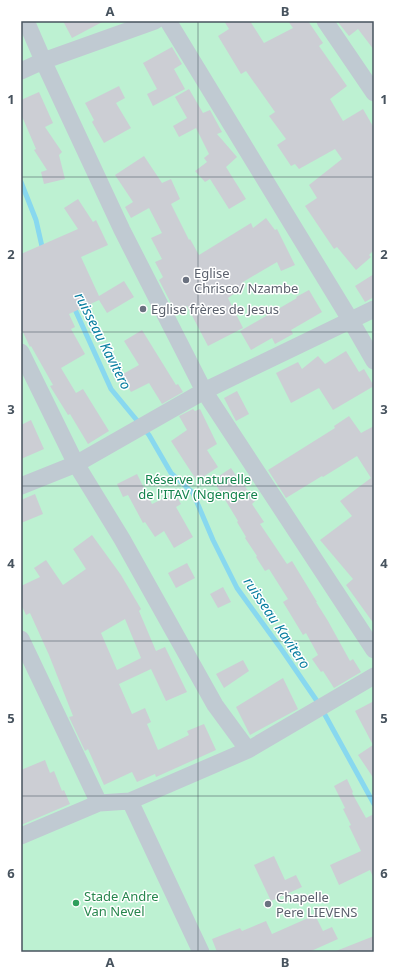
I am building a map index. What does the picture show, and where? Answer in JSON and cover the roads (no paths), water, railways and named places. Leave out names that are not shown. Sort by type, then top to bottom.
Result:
[{"type":"street","points":[[26,21],[43,61],[122,230],[204,391],[374,650]]},
{"type":"street","points":[[21,71],[43,61],[155,21]]},
{"type":"street","points":[[168,21],[374,361]]},
{"type":"street","points":[[325,21],[374,93]]},
{"type":"street","points":[[21,486],[76,464],[204,391],[374,309]]},
{"type":"street","points":[[21,352],[76,464],[122,539],[215,705],[248,750]]},
{"type":"street","points":[[21,639],[99,803]]},
{"type":"street","points":[[21,836],[99,803],[130,801],[248,750],[374,676]]},
{"type":"street","points":[[130,801],[201,952]]},
{"type":"waterway","name":"ruisseau Kavitero","points":[[21,182],[36,220],[43,251]]},
{"type":"waterway","name":"ruisseau Kavitero","points":[[73,305],[111,389],[149,435],[171,473],[193,493],[213,540],[237,588],[319,704],[374,804]]},
{"type":"place","name":"Eglise Chrisco/ Nzambe","points":[[186,280]]},
{"type":"place","name":"Eglise frères de Jesus","points":[[143,309]]},
{"type":"place","name":"Stade Andre Van Nevel","points":[[76,903]]},
{"type":"place","name":"Chapelle Pere LIEVENS","points":[[268,904]]},
{"type":"park label","name":"Réserve naturelle de l'ITAV (Ngengere","points":[[198,486]]}]
